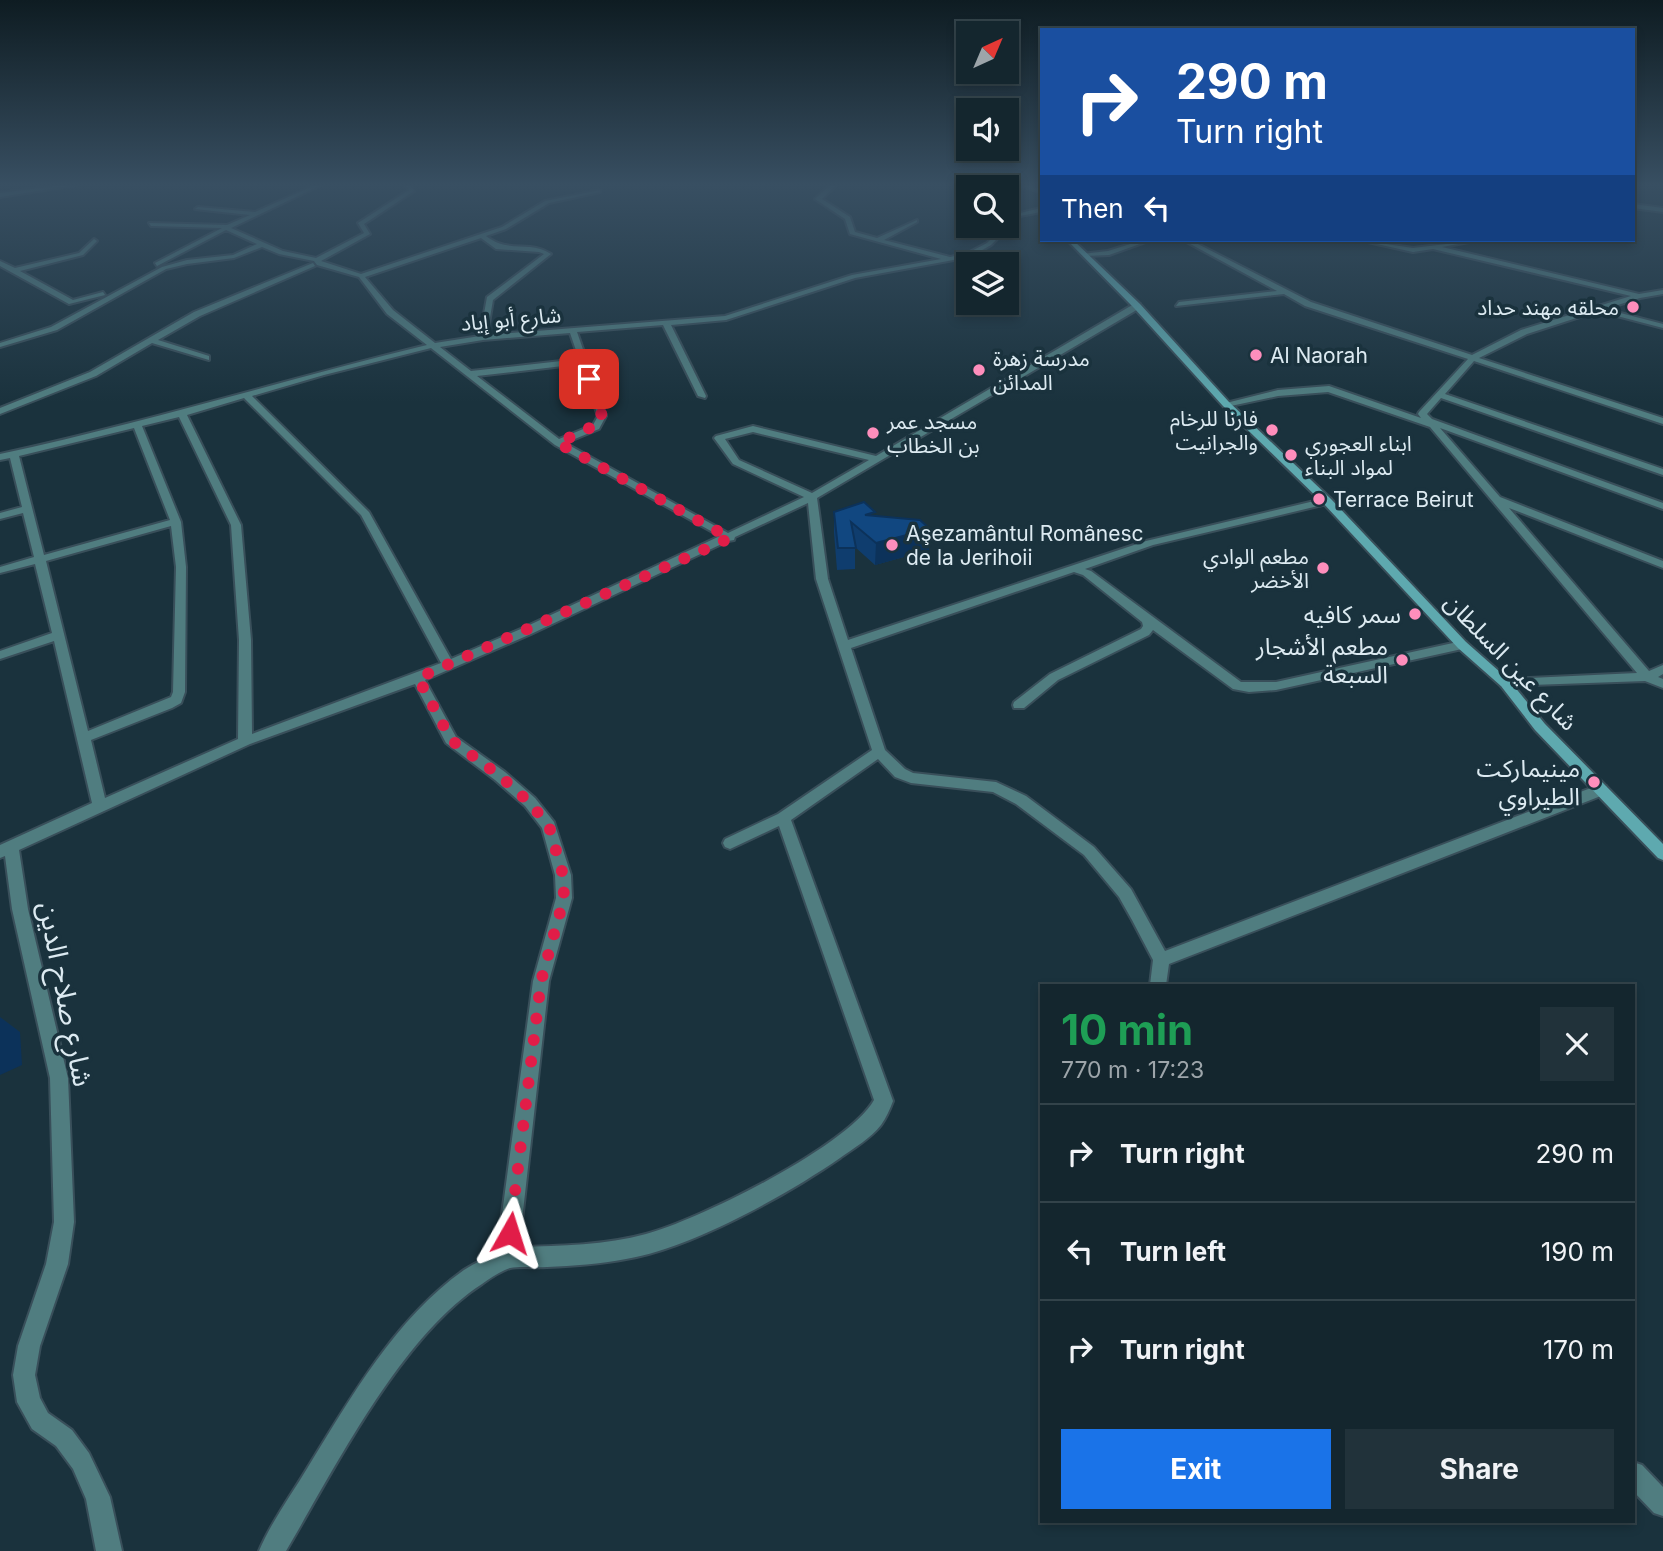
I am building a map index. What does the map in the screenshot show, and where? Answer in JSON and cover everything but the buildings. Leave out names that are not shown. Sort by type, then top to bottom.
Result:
[{"type":"main road","name":"شارع عين السلطان","points":[[1088,257],[1137,306],[1226,404],[1327,501],[1462,645],[1505,683],[1541,727],[1663,854]]},
{"type":"street","points":[[0,273],[67,257]]},
{"type":"street","points":[[0,263],[72,302],[96,298],[172,257]]},
{"type":"street","points":[[0,345],[61,326],[102,304],[114,293],[164,268],[185,262],[229,257]]},
{"type":"street","points":[[297,257],[361,276],[390,312],[558,443],[730,538]]},
{"type":"street","points":[[0,411],[93,374],[220,304],[327,257]]},
{"type":"street","points":[[361,276],[415,257]]},
{"type":"street","points":[[483,338],[490,299],[544,257]]},
{"type":"street","points":[[941,257],[951,260]]},
{"type":"street","name":"شارع أبو إياد","points":[[7,455],[182,414],[431,346],[483,338],[726,317],[854,275],[958,257]]},
{"type":"street","points":[[1219,257],[1308,304],[1663,421]]},
{"type":"street","points":[[1476,257],[1639,296]]},
{"type":"street","points":[[1179,304],[1284,292]]},
{"type":"street","points":[[1428,420],[1440,395],[1473,358],[1524,332],[1639,296],[1663,292]]},
{"type":"street","points":[[5,850],[245,741],[418,678],[730,538],[812,497],[874,458],[1137,306]]},
{"type":"street","points":[[1601,310],[1663,326]]},
{"type":"street","points":[[666,323],[702,396]]},
{"type":"street","points":[[558,443],[600,423],[602,416],[573,331]]},
{"type":"street","points":[[151,340],[206,358]]},
{"type":"street","points":[[470,374],[583,361]]},
{"type":"street","points":[[1226,404],[1279,393],[1322,389],[1341,392],[1405,415],[1428,420],[1663,506]]},
{"type":"street","points":[[1440,395],[1663,472]]},
{"type":"street","points":[[247,396],[365,514],[448,664]]},
{"type":"street","points":[[182,414],[236,525],[245,640],[245,741]]},
{"type":"street","points":[[1405,415],[1428,420],[1647,677],[1663,684]]},
{"type":"street","points":[[83,738],[176,700],[179,692],[181,567],[176,522],[137,425]]},
{"type":"street","points":[[812,497],[736,463],[719,438],[753,429],[874,458]]},
{"type":"street","points":[[7,455],[26,509],[100,806]]},
{"type":"street","points":[[812,497],[822,579],[846,645],[879,752],[900,773],[911,778],[996,787],[1021,800],[1089,851],[1125,893],[1161,960],[1158,984]]},
{"type":"street","points":[[1495,498],[1663,565]]},
{"type":"street","points":[[846,645],[1150,543],[1327,501]]},
{"type":"street","points":[[0,516],[26,509]]},
{"type":"street","points":[[0,570],[176,522]]},
{"type":"street","points":[[1073,568],[1087,573],[1146,626],[1167,636],[1232,682],[1250,688],[1276,686],[1462,645]]},
{"type":"street","points":[[1019,705],[1054,677],[1146,626]]},
{"type":"street","points":[[0,655],[59,635]]},
{"type":"street","points":[[1505,683],[1647,677],[1663,669]]},
{"type":"street","points":[[418,678],[451,740],[500,776],[530,803],[549,826],[563,875],[564,898],[539,994],[507,1258]]},
{"type":"street","points":[[730,843],[783,818],[879,752]]},
{"type":"street","points":[[1161,960],[1601,790]]},
{"type":"street","points":[[272,1551],[383,1373],[450,1295],[471,1278],[507,1258],[579,1256],[648,1244],[694,1227],[738,1206],[849,1142],[879,1114],[884,1101],[783,818]]},
{"type":"street","name":"شارع صلاح الدين","points":[[5,850],[59,1078],[64,1223],[57,1264],[29,1346],[24,1375],[29,1402],[40,1422],[64,1438],[81,1461],[98,1497],[109,1551]]},
{"type":"street","points":[[1635,1476],[1663,1504]]},
{"type":"place","name":"محلقه مهند حداد","points":[[1633,307]]},
{"type":"place","name":"Al Naorah","points":[[1256,355]]},
{"type":"place","name":"مدرسة زهرة المدائن","points":[[979,370]]},
{"type":"place","name":"فارنا للرخام والجرانيت","points":[[1272,430]]},
{"type":"place","name":"مسجد عمر بن الخطاب","points":[[873,433]]},
{"type":"place","name":"ابناء العجوري لمواد البناء","points":[[1291,455]]},
{"type":"place","name":"Terrace Beirut","points":[[1319,499]]},
{"type":"place","name":"Aşezamântul Românesc de la Jerihoii","points":[[892,545]]},
{"type":"place","name":"مطعم الوادي الأخضر","points":[[1323,568]]},
{"type":"place","name":"سمر كافيه","points":[[1415,614]]},
{"type":"place","name":"مطعم الأشجار السبعة","points":[[1402,660]]},
{"type":"place","name":"مينيماركت الطيراوي","points":[[1594,782]]},
{"type":"route","points":[[510,1233],[523,1108],[541,981],[564,898],[563,875],[549,826],[530,803],[500,776],[464,753],[451,740],[418,678],[730,538],[558,443],[600,423],[602,416],[589,379]]}]
